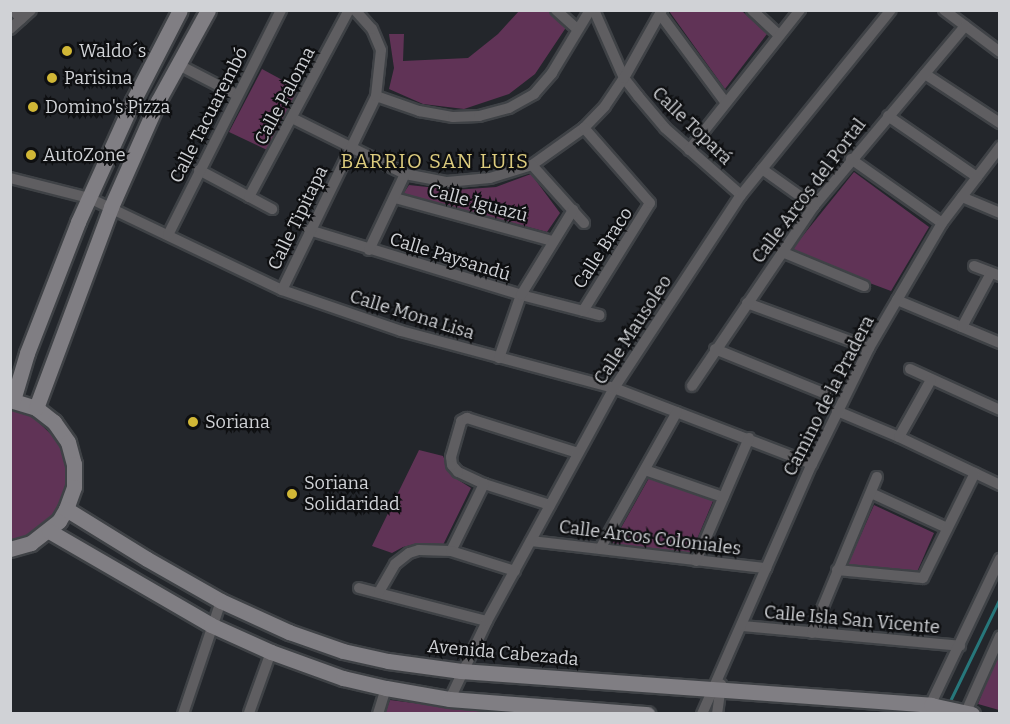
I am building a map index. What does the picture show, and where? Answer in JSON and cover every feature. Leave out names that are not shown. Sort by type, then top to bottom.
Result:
[{"type":"main road","points":[[10,549],[31,543],[49,531],[66,509],[74,487],[74,464],[68,442],[54,422],[36,408],[12,400],[27,353],[88,198],[133,101],[180,10]]},
{"type":"main road","points":[[36,408],[111,207],[158,101],[208,10]]},
{"type":"main road","name":"Avenida Cabezada","points":[[66,509],[221,601],[300,637],[388,662],[461,670],[717,685],[965,712]]},
{"type":"main road","points":[[49,531],[211,625],[316,669],[386,688],[508,709],[647,714]]},
{"type":"street","points":[[13,10],[21,19]]},
{"type":"street","points":[[10,29],[31,10]]},
{"type":"street","name":"Calle Tacuarembó","points":[[168,235],[281,10]]},
{"type":"street","name":"Calle Paloma","points":[[249,197],[350,10]]},
{"type":"street","points":[[355,10],[372,29],[381,50],[376,96],[419,111],[453,117],[479,116],[509,108],[534,94],[552,73],[577,29],[592,10]]},
{"type":"street","points":[[556,10],[577,29]]},
{"type":"street","name":"Calle Topará","points":[[592,10],[624,78],[666,128],[741,195]]},
{"type":"street","points":[[752,10],[779,34]]},
{"type":"street","points":[[689,150],[724,102],[800,10]]},
{"type":"street","name":"Calle Mausoleo","points":[[450,699],[461,670],[614,388],[741,195],[891,10]]},
{"type":"street","points":[[944,10],[999,52]]},
{"type":"street","points":[[292,118],[405,174],[432,181],[469,182],[532,165],[584,128],[605,106],[624,78],[661,12],[724,102]]},
{"type":"street","name":"Calle Arcos del Portal","points":[[692,386],[814,206],[964,26]]},
{"type":"street","points":[[177,64],[237,95]]},
{"type":"street","points":[[925,74],[999,123]]},
{"type":"street","name":"Calle Tipitapa","points":[[282,290],[309,230],[376,96]]},
{"type":"street","points":[[888,116],[976,177]]},
{"type":"street","name":"Calle Braco","points":[[583,311],[650,203],[584,128]]},
{"type":"street","name":"Camino de la Pradera","points":[[702,714],[717,685],[765,568],[812,464],[869,348],[942,223],[999,147]]},
{"type":"street","points":[[851,159],[942,223]]},
{"type":"street","points":[[532,165],[584,223]]},
{"type":"street","points":[[762,169],[814,206]]},
{"type":"street","points":[[199,170],[272,209]]},
{"type":"street","points":[[369,250],[405,174]]},
{"type":"street","name":"Calle Mona Lisa","points":[[10,178],[88,198],[111,207],[282,290],[401,331],[614,388],[812,464]]},
{"type":"street","points":[[962,197],[999,213]]},
{"type":"street","name":"Calle Iguazú","points":[[395,198],[552,241]]},
{"type":"street","points":[[499,358],[521,295],[573,210]]},
{"type":"street","name":"Calle Paysandú","points":[[309,230],[521,295],[599,315]]},
{"type":"street","points":[[782,252],[864,286]]},
{"type":"street","points":[[962,327],[995,275],[974,266]]},
{"type":"street","points":[[897,300],[999,343]]},
{"type":"street","points":[[747,303],[869,348]]},
{"type":"street","points":[[715,349],[826,394]]},
{"type":"street","points":[[910,369],[999,410]]},
{"type":"street","points":[[899,437],[931,380]]},
{"type":"street","points":[[837,411],[899,437],[999,485]]},
{"type":"street","points":[[600,549],[677,412]]},
{"type":"street","points":[[550,505],[484,484],[458,472],[452,465],[452,453],[463,418],[578,453]]},
{"type":"street","points":[[696,561],[749,438]]},
{"type":"street","points":[[645,470],[723,497]]},
{"type":"street","points":[[837,570],[922,579],[975,473]]},
{"type":"street","points":[[812,633],[877,477]]},
{"type":"street","points":[[451,551],[484,484]]},
{"type":"street","points":[[871,493],[947,528]]},
{"type":"street","name":"Calle Arcos Coloniales","points":[[531,541],[765,568]]},
{"type":"street","points":[[379,592],[395,564],[409,553],[430,549],[451,551],[515,571]]},
{"type":"street","points":[[932,708],[999,559]]},
{"type":"street","points":[[359,588],[487,621]]},
{"type":"street","points":[[183,714],[211,625],[221,601]]},
{"type":"street","name":"Calle Isla San Vicente","points":[[742,626],[960,646]]},
{"type":"street","points":[[965,712],[997,649],[999,636]]},
{"type":"street","points":[[249,713],[271,652]]},
{"type":"street","name":"Camino de la Pradera","points":[[717,685],[717,714]]},
{"type":"street","points":[[378,714],[386,688]]},
{"type":"shaded area","points":[[519,11],[549,11],[567,26],[535,74],[509,94],[464,109],[423,104],[389,89],[394,68],[389,34],[404,34],[403,61],[468,58],[498,34]]},
{"type":"shaded area","points":[[669,11],[742,11],[767,34],[725,89]]},
{"type":"shaded area","points":[[262,69],[299,89],[267,150],[229,132]]},
{"type":"shaded area","points":[[854,172],[929,227],[891,291],[789,253]]},
{"type":"shaded area","points":[[531,174],[560,213],[547,232],[403,194],[409,185],[455,190],[496,187]]},
{"type":"shaded area","points":[[10,407],[32,416],[58,441],[66,462],[67,482],[63,501],[53,519],[38,533],[11,540]]},
{"type":"shaded area","points":[[419,450],[443,456],[452,476],[471,488],[443,545],[419,543],[403,547],[392,553],[372,546]]},
{"type":"shaded area","points":[[649,478],[713,501],[690,556],[612,544]]},
{"type":"shaded area","points":[[874,505],[934,533],[917,572],[847,566]]},
{"type":"shaded area","points":[[997,654],[999,655],[999,710],[978,704]]},
{"type":"shaded area","points":[[390,700],[493,713],[385,713]]},
{"type":"waterway","points":[[948,705],[1000,598]]},
{"type":"place","name":"Waldo´s","points":[[67,51]]},
{"type":"place","name":"Parisina","points":[[52,78]]},
{"type":"place","name":"Domino's Pizza","points":[[33,107]]},
{"type":"place","name":"AutoZone","points":[[31,155]]},
{"type":"place","name":"Soriana","points":[[193,422]]},
{"type":"place","name":"Soriana Solidaridad","points":[[292,494]]},
{"type":"district","name":"BARRIO SAN LUIS","points":[[435,161]]}]
